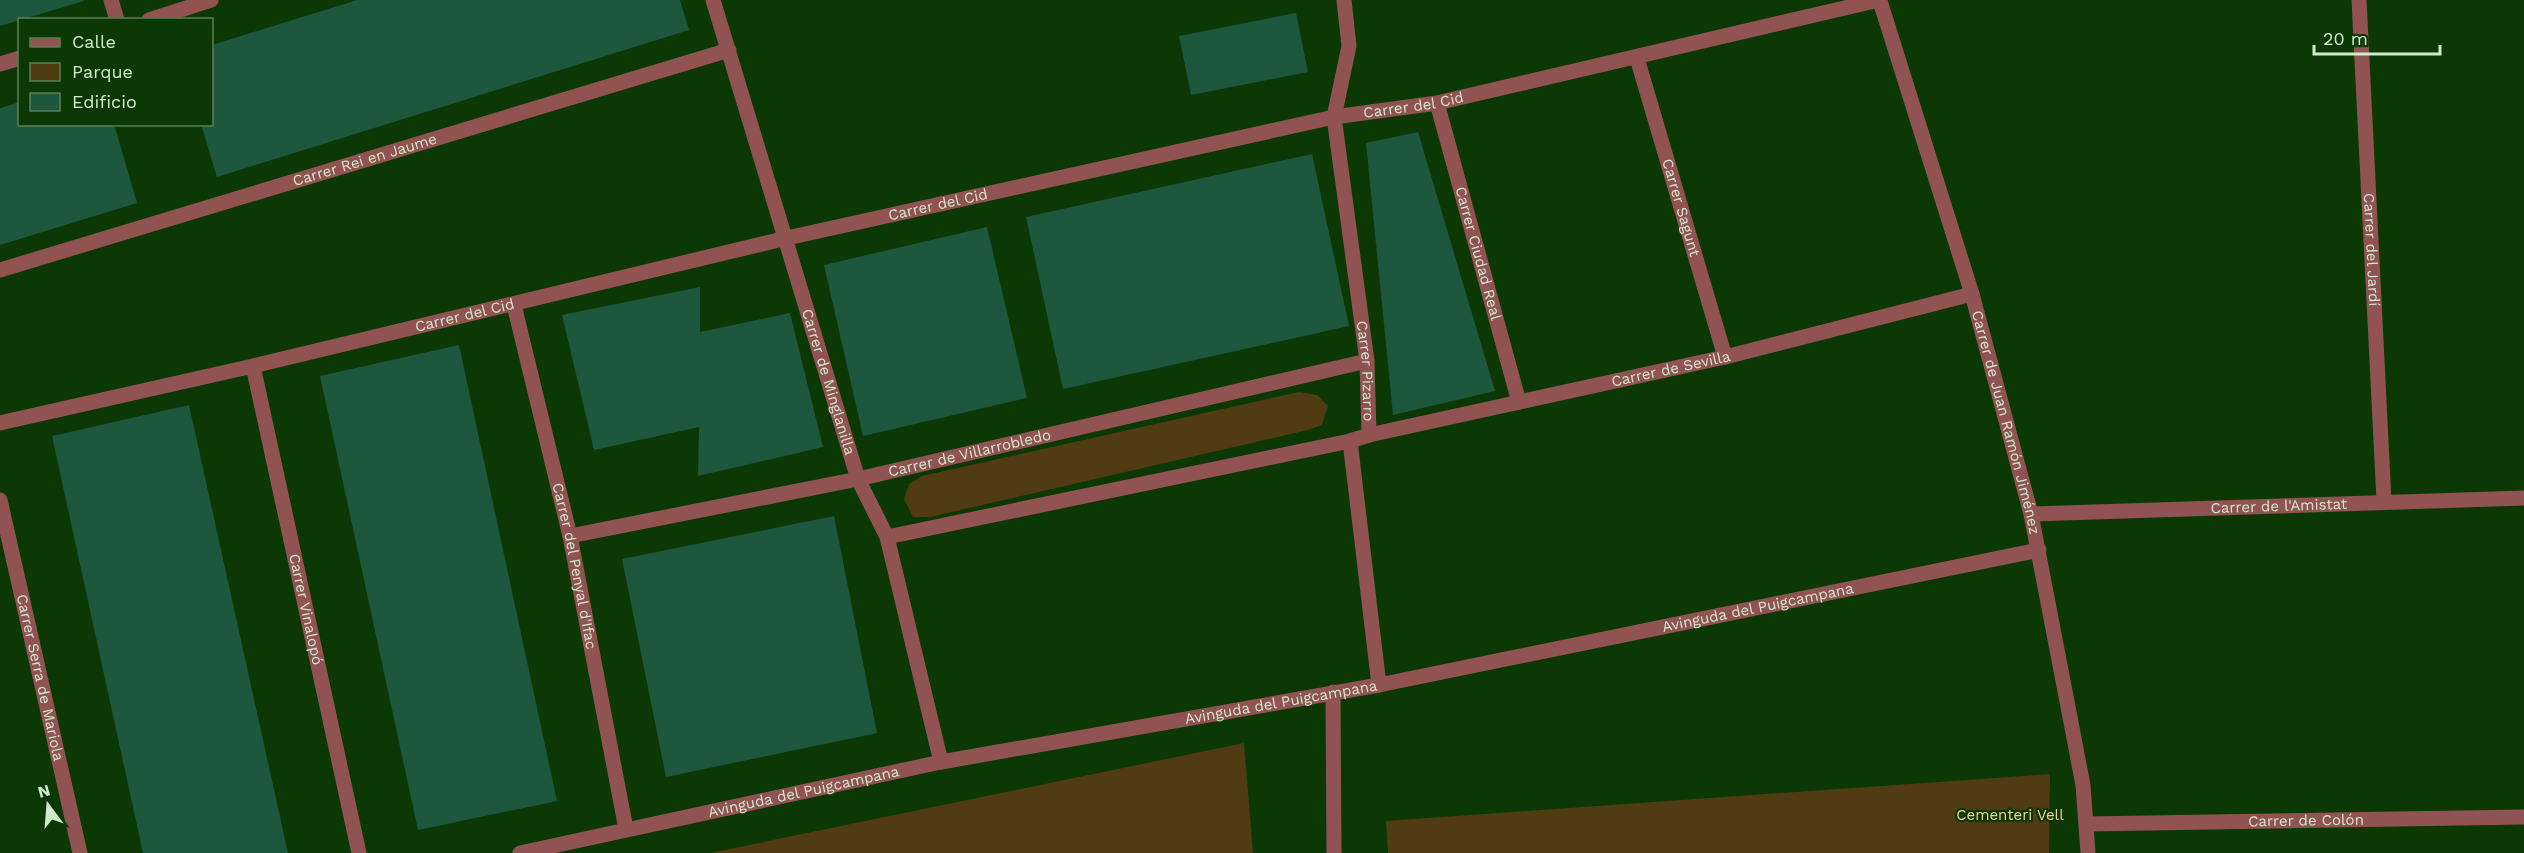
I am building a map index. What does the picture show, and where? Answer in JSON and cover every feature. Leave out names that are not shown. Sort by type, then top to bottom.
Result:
[{"type":"street","points":[[111,0],[116,18]]},
{"type":"street","points":[[155,18],[211,0]]},
{"type":"street","name":"Carrer de Minglanilla","points":[[713,0],[787,238],[858,479],[887,537],[941,762]]},
{"type":"street","name":"Carrer Pizarro","points":[[1344,0],[1349,46],[1334,117],[1367,361],[1369,435],[1350,441],[1379,685]]},
{"type":"street","name":"Carrer del Jardí","points":[[2359,0],[2384,501]]},
{"type":"street","name":"Carrer del Cid","points":[[0,423],[514,305],[787,238],[1334,117],[1437,103],[1880,1]]},
{"type":"street","name":"Carrer de Juan Ramón Jiménez","points":[[1880,1],[1972,294],[2040,550],[2083,785],[2088,853]]},
{"type":"street","name":"Carrer Rei en Jaume","points":[[0,270],[729,50]]},
{"type":"street","name":"Carrer Sagunt","points":[[1636,58],[1725,357]]},
{"type":"street","points":[[0,64],[18,59]]},
{"type":"street","name":"Carrer Ciudad Real","points":[[1437,103],[1519,402]]},
{"type":"street","name":"Carrer de Sevilla","points":[[1369,435],[1725,357],[1972,294]]},
{"type":"street","name":"Carrer del Penyal d'Ifac","points":[[514,305],[570,536],[626,829]]},
{"type":"street","name":"Carrer de Villarrobledo","points":[[570,536],[858,479],[1367,361]]},
{"type":"street","name":"Carrer Vinalopó","points":[[253,366],[359,853]]},
{"type":"street","points":[[887,537],[1350,441]]},
{"type":"street","name":"Carrer de l'Amistat","points":[[2031,514],[2524,498]]},
{"type":"street","name":"Carrer Serra de Mariola","points":[[0,500],[80,853]]},
{"type":"street","name":"Avinguda del Puigcampana","points":[[520,853],[941,762],[1379,685],[2040,550]]},
{"type":"street","points":[[1333,692],[1335,853]]},
{"type":"street","name":"Carrer de Colón","points":[[2087,824],[2524,817]]},
{"type":"green space","points":[[1299,392],[1317,395],[1328,406],[1322,425],[930,517],[913,517],[904,499],[909,484],[922,476]]},
{"type":"green space","points":[[1244,743],[1253,853],[710,853]]},
{"type":"green space","name":"Cementeri Vell","points":[[2050,774],[2049,853],[1388,853],[1386,821]]},
{"type":"building","points":[[0,0],[84,0],[27,18],[18,18],[18,21],[0,26]]},
{"type":"building","points":[[357,0],[680,0],[689,30],[217,177],[202,126],[213,126],[213,45]]},
{"type":"building","points":[[1296,13],[1308,72],[1191,95],[1179,36]]},
{"type":"building","points":[[18,103],[18,126],[115,126],[137,203],[0,245],[0,108]]},
{"type":"building","points":[[1418,132],[1495,391],[1393,415],[1366,143]]},
{"type":"building","points":[[1312,154],[1349,326],[1063,389],[1026,217]]},
{"type":"building","points":[[987,227],[1027,398],[863,436],[824,265]]},
{"type":"building","points":[[700,287],[700,332],[790,313],[823,447],[698,476],[699,427],[594,450],[562,315]]},
{"type":"building","points":[[459,345],[557,801],[418,830],[320,376]]},
{"type":"building","points":[[189,405],[288,853],[143,853],[52,436]]},
{"type":"building","points":[[834,516],[877,733],[666,777],[622,559]]}]
